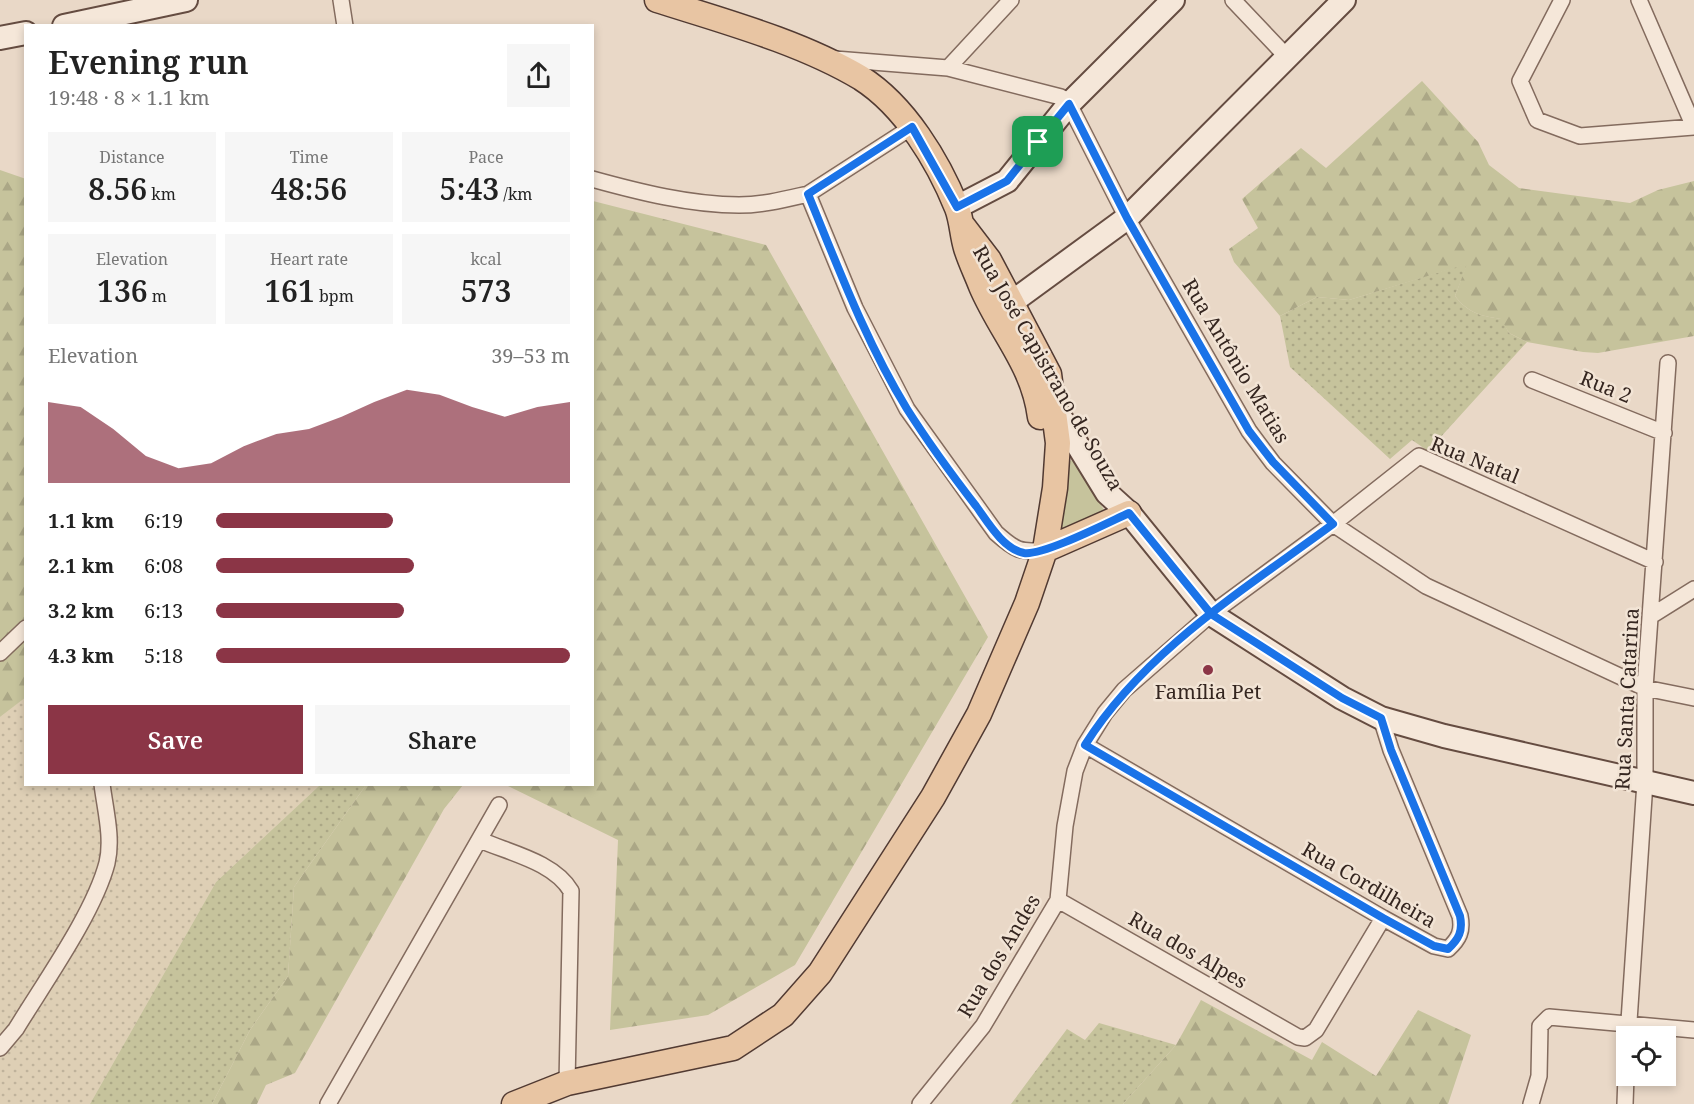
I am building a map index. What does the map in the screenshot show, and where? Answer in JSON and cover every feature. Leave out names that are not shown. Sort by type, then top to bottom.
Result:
[{"type":"main road","points":[[73,24],[186,0]]},
{"type":"main road","name":"Rua José Capistrano de Souza","points":[[657,0],[823,58],[862,79],[889,102],[912,127],[960,217],[989,260],[1049,374],[1118,484],[1129,513]]},
{"type":"main road","points":[[960,217],[1007,181],[1069,104],[1173,0]]},
{"type":"main road","points":[[986,297],[1005,303],[1012,302],[1127,218],[1344,0]]},
{"type":"main road","points":[[0,38],[24,33]]},
{"type":"main road","name":"Rua José Capistrano de Souza","points":[[960,217],[965,246],[986,297],[1107,493],[1129,513],[1211,614],[1342,698],[1381,718],[1444,736],[1694,793]]},
{"type":"main road","points":[[1008,332],[1036,391],[1046,457],[1051,519]]},
{"type":"main road","points":[[514,1104],[567,1083],[733,1048],[764,1030],[803,994],[826,964],[933,797],[979,714],[1027,603],[1045,550],[1058,468],[1055,409],[1049,374]]},
{"type":"main road","points":[[1045,550],[1129,513]]},
{"type":"street","points":[[341,0],[345,24]]},
{"type":"street","points":[[948,68],[1011,0]]},
{"type":"street","points":[[1233,0],[1287,57]]},
{"type":"street","points":[[1562,0],[1520,81],[1537,120],[1580,136],[1694,127],[1639,0]]},
{"type":"street","points":[[823,58],[948,68],[1061,97],[1069,104]]},
{"type":"street","name":"Rua Antônio Matias","points":[[1069,104],[1127,218],[1249,431],[1273,462],[1333,524],[1426,586],[1645,688],[1694,698]]},
{"type":"street","points":[[594,179],[687,199],[739,205],[772,202],[808,194],[912,127]]},
{"type":"street","points":[[808,194],[855,308],[907,409],[996,533],[1024,553],[1045,550]]},
{"type":"street","name":"Rua Santa Catarina","points":[[1629,1026],[1645,782],[1645,688],[1668,363]]},
{"type":"street","name":"Rua 2","points":[[1532,380],[1664,433]]},
{"type":"street","name":"Rua Natal","points":[[1211,614],[1333,524],[1419,456],[1655,562]]},
{"type":"street","points":[[1651,616],[1694,589]]},
{"type":"street","name":"Rua dos Andes","points":[[920,1104],[983,1026],[1058,900],[1069,796],[1085,745],[1105,713],[1124,690],[1211,614]]},
{"type":"street","points":[[0,653],[24,630]]},
{"type":"street","name":"Rua Cordilheira","points":[[1085,745],[1383,918],[1434,946],[1448,949],[1456,942],[1462,929],[1460,916],[1391,750],[1381,718]]},
{"type":"street","points":[[0,1048],[16,1029],[98,888],[108,861],[102,786]]},
{"type":"street","points":[[328,1104],[499,805]]},
{"type":"street","points":[[480,840],[554,872],[565,881],[571,891],[567,1083]]},
{"type":"street","name":"Rua dos Alpes","points":[[1058,900],[1298,1037],[1305,1038],[1316,1030],[1383,918]]},
{"type":"street","points":[[1531,1104],[1539,1076],[1540,1026],[1549,1017],[1616,1029]]},
{"type":"street","points":[[1676,1030],[1694,1030]]},
{"type":"street","points":[[1625,1104],[1626,1086]]},
{"type":"shaded area","points":[[24,698],[24,786],[319,786],[216,882],[90,1104],[0,1104],[0,717]]},
{"type":"green space","points":[[1422,81],[1478,142],[1489,165],[1519,188],[1630,203],[1658,190],[1694,181],[1694,336],[1598,353],[1527,342],[1509,333],[1501,319],[1475,313],[1455,296],[1467,264],[1349,300],[1317,297],[1280,316],[1234,262],[1229,249],[1258,228],[1242,199],[1301,148],[1326,168]]},
{"type":"green space","points":[[0,170],[24,178],[24,699],[0,717]]},
{"type":"green space","points":[[594,201],[766,245],[988,637],[795,965],[708,1015],[610,1030],[618,840],[508,786],[594,786]]},
{"type":"green space","points":[[1468,263],[1455,296],[1476,313],[1502,319],[1509,333],[1527,342],[1428,451],[1412,440],[1390,459],[1290,367],[1280,316],[1317,297],[1349,300]]},
{"type":"green space","points":[[1073,460],[1109,518],[1058,541],[1065,462]]},
{"type":"green space","points":[[319,786],[365,786],[294,887],[288,976],[250,1030],[212,1104],[90,1104],[216,882]]},
{"type":"green space","points":[[365,786],[462,786],[444,809],[295,1073],[266,1085],[257,1104],[212,1104],[250,1030],[288,976],[294,887]]},
{"type":"green space","points":[[1201,1000],[1312,1060],[1322,1042],[1376,1076],[1418,1010],[1471,1035],[1448,1104],[1123,1104],[1176,1045]]},
{"type":"green space","points":[[1099,1023],[1176,1045],[1123,1104],[1011,1104],[1067,1029],[1085,1040]]},
{"type":"place","name":"Família Pet","points":[[1208,670]]},
{"type":"route","points":[[1038,142],[1007,181],[957,207],[912,127],[808,194],[855,308],[907,409],[996,533],[1009,544],[1024,553],[1045,550],[1129,513],[1211,614],[1342,698],[1381,718],[1391,750],[1460,916],[1462,929],[1456,942],[1448,949],[1434,946],[1383,918],[1085,745],[1105,713],[1124,690],[1211,614],[1333,524],[1273,462],[1249,431],[1127,218],[1069,104],[1038,142]]}]
